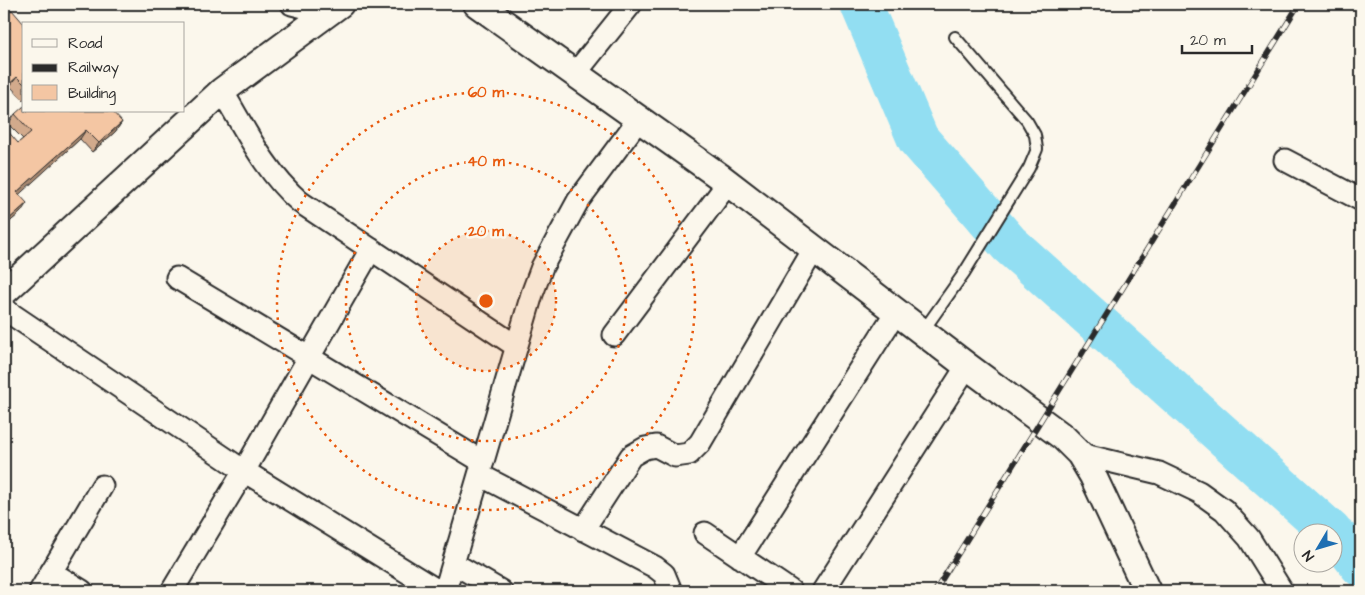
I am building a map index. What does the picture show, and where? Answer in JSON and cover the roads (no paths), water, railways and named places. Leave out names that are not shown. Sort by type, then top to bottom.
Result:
[{"type":"street","points":[[292,4],[334,8]]},
{"type":"street","points":[[477,4],[728,183],[922,332],[1063,437],[1080,454],[1093,476],[1147,591]]},
{"type":"street","points":[[575,74],[631,4]]},
{"type":"street","points":[[4,292],[222,91],[334,8]]},
{"type":"street","points":[[222,91],[285,190],[371,250],[516,346]]},
{"type":"street","points":[[445,591],[482,469],[516,346],[542,267],[578,201],[639,119]]},
{"type":"street","points":[[1285,160],[1361,200]]},
{"type":"street","points":[[614,335],[728,183]]},
{"type":"street","points":[[583,530],[631,456],[645,448],[656,446],[674,456],[689,454],[700,443],[814,249]]},
{"type":"street","points":[[172,591],[244,471],[371,250]]},
{"type":"street","points":[[177,278],[308,357],[482,469],[583,530],[664,574],[672,591]]},
{"type":"street","points":[[4,309],[244,471],[438,591]]},
{"type":"street","points":[[740,557],[896,312]]},
{"type":"street","points":[[823,591],[967,366]]},
{"type":"street","points":[[1080,454],[1159,473],[1199,492],[1224,510],[1249,538],[1282,591]]},
{"type":"street","points":[[40,591],[102,486]]},
{"type":"street","points":[[705,533],[791,591]]},
{"type":"street","points":[[453,563],[501,591]]},
{"type":"street","points":[[51,572],[82,591]]},
{"type":"lane","points":[[922,332],[964,274],[1029,168],[1037,149],[1035,135],[1027,120],[955,37]]},
{"type":"waterway","points":[[861,4],[918,139],[1009,244],[1320,522]]},
{"type":"waterway","points":[[1342,542],[1361,566]]},
{"type":"railway","points":[[935,591],[1299,4]]}]
